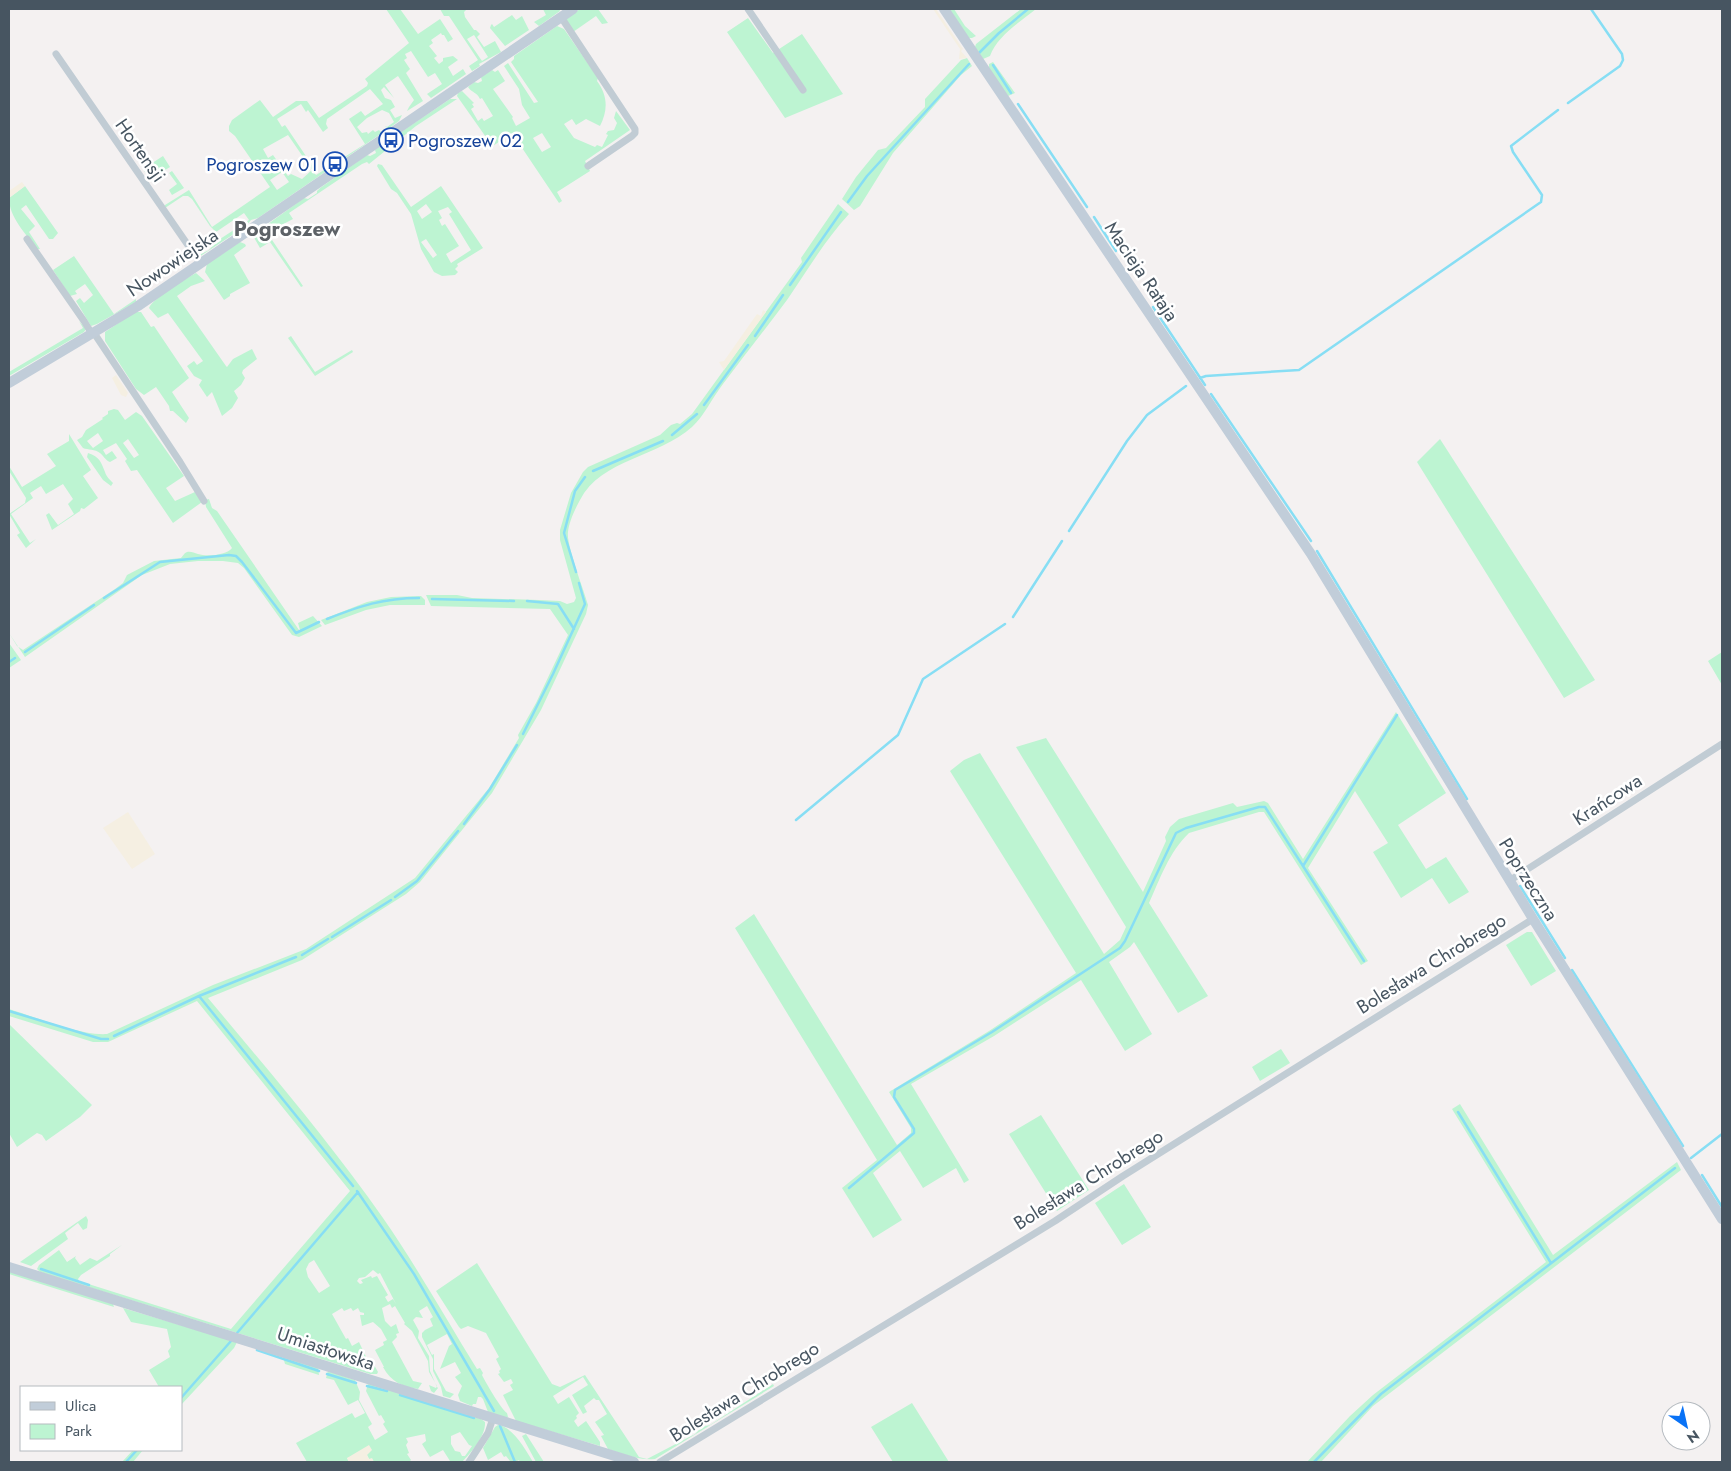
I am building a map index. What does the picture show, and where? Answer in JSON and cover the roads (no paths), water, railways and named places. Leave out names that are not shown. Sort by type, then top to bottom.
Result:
[{"type":"street","name":"Nowowiejska","points":[[9,383],[138,306],[573,9]]},
{"type":"street","points":[[748,9],[803,90]]},
{"type":"street","name":"Macieja Rataja","points":[[944,9],[1311,554]]},
{"type":"street","points":[[561,17],[635,133],[588,166]]},
{"type":"street","name":"Hortensji","points":[[56,54],[201,264]]},
{"type":"street","points":[[27,239],[180,462],[204,501]]},
{"type":"street","name":"Poprzeczna","points":[[1311,554],[1533,919],[1722,1219]]},
{"type":"street","name":"Krańcowa","points":[[1509,880],[1722,744]]},
{"type":"street","name":"Bolesława Chrobrego","points":[[660,1462],[1054,1221],[1533,919]]},
{"type":"street","name":"Umiastowska","points":[[9,1267],[634,1462]]},
{"type":"street","points":[[469,1462],[488,1433],[493,1418]]},
{"type":"waterway","points":[[979,53],[999,33],[1028,9]]},
{"type":"waterway","points":[[1568,103],[1620,66],[1623,60],[1622,54],[1591,9]]},
{"type":"waterway","points":[[848,202],[867,176],[969,64]]},
{"type":"waterway","points":[[993,65],[1011,93]]},
{"type":"waterway","points":[[1018,104],[1087,207]]},
{"type":"waterway","points":[[1200,378],[1206,376],[1299,370],[1541,202],[1542,195],[1513,152],[1511,146],[1558,110]]},
{"type":"waterway","points":[[790,285],[841,212]]},
{"type":"waterway","points":[[1094,217],[1116,251]]},
{"type":"waterway","points":[[755,336],[783,295]]},
{"type":"waterway","points":[[1153,307],[1205,385]]},
{"type":"waterway","points":[[704,405],[748,345]]},
{"type":"waterway","points":[[1069,531],[1127,441],[1147,415],[1186,386]]},
{"type":"waterway","points":[[1211,394],[1311,541]]},
{"type":"waterway","points":[[672,435],[697,414]]},
{"type":"waterway","points":[[593,471],[663,441]]},
{"type":"waterway","points":[[576,572],[564,533],[575,491],[585,477]]},
{"type":"waterway","points":[[1013,617],[1062,541]]},
{"type":"waterway","points":[[1317,551],[1467,799]]},
{"type":"waterway","points":[[104,598],[160,562],[229,555],[236,556],[242,562],[296,633],[319,622]]},
{"type":"waterway","points":[[523,734],[585,604],[579,583]]},
{"type":"waterway","points":[[327,619],[372,604],[394,599],[419,598]]},
{"type":"waterway","points":[[432,599],[514,601]]},
{"type":"waterway","points":[[527,601],[558,604],[574,629]]},
{"type":"waterway","points":[[25,652],[94,605]]},
{"type":"waterway","points":[[796,820],[898,735],[923,679],[1005,624]]},
{"type":"waterway","points":[[9,662],[15,658]]},
{"type":"waterway","points":[[849,1188],[914,1133],[914,1129],[894,1097],[895,1090],[992,1032],[1120,948],[1176,833],[1186,828],[1259,807],[1265,807],[1303,866],[1397,715]]},
{"type":"waterway","points":[[464,824],[490,789],[517,745]]},
{"type":"waterway","points":[[395,897],[417,881],[458,831]]},
{"type":"waterway","points":[[1303,866],[1364,961]]},
{"type":"waterway","points":[[1520,886],[1565,958]]},
{"type":"waterway","points":[[332,937],[391,900]]},
{"type":"waterway","points":[[302,955],[328,939]]},
{"type":"waterway","points":[[114,1036],[199,996],[296,957]]},
{"type":"waterway","points":[[1572,970],[1683,1146]]},
{"type":"waterway","points":[[199,996],[353,1186]]},
{"type":"waterway","points":[[9,1011],[101,1039],[108,1039]]},
{"type":"waterway","points":[[1458,1112],[1551,1263]]},
{"type":"waterway","points":[[1691,1158],[1722,1134]]},
{"type":"waterway","points":[[1314,1462],[1381,1394],[1675,1168]]},
{"type":"waterway","points":[[1702,1175],[1722,1207]]},
{"type":"waterway","points":[[357,1191],[414,1274],[494,1411]]},
{"type":"waterway","points":[[237,1333],[358,1192]]},
{"type":"waterway","points":[[41,1269],[89,1285]]},
{"type":"waterway","points":[[182,1397],[231,1341]]},
{"type":"waterway","points":[[257,1350],[319,1371]]},
{"type":"waterway","points":[[327,1374],[356,1383]]},
{"type":"waterway","points":[[367,1386],[387,1391]]},
{"type":"waterway","points":[[400,1395],[474,1418]]},
{"type":"waterway","points":[[500,1426],[515,1462]]},
{"type":"waterway","points":[[126,1462],[136,1451]]},
{"type":"place","name":"Pogroszew 02","points":[[391,140]]},
{"type":"place","name":"Pogroszew 01","points":[[335,164]]},
{"type":"district","name":"Pogroszew","points":[[287,229]]}]
